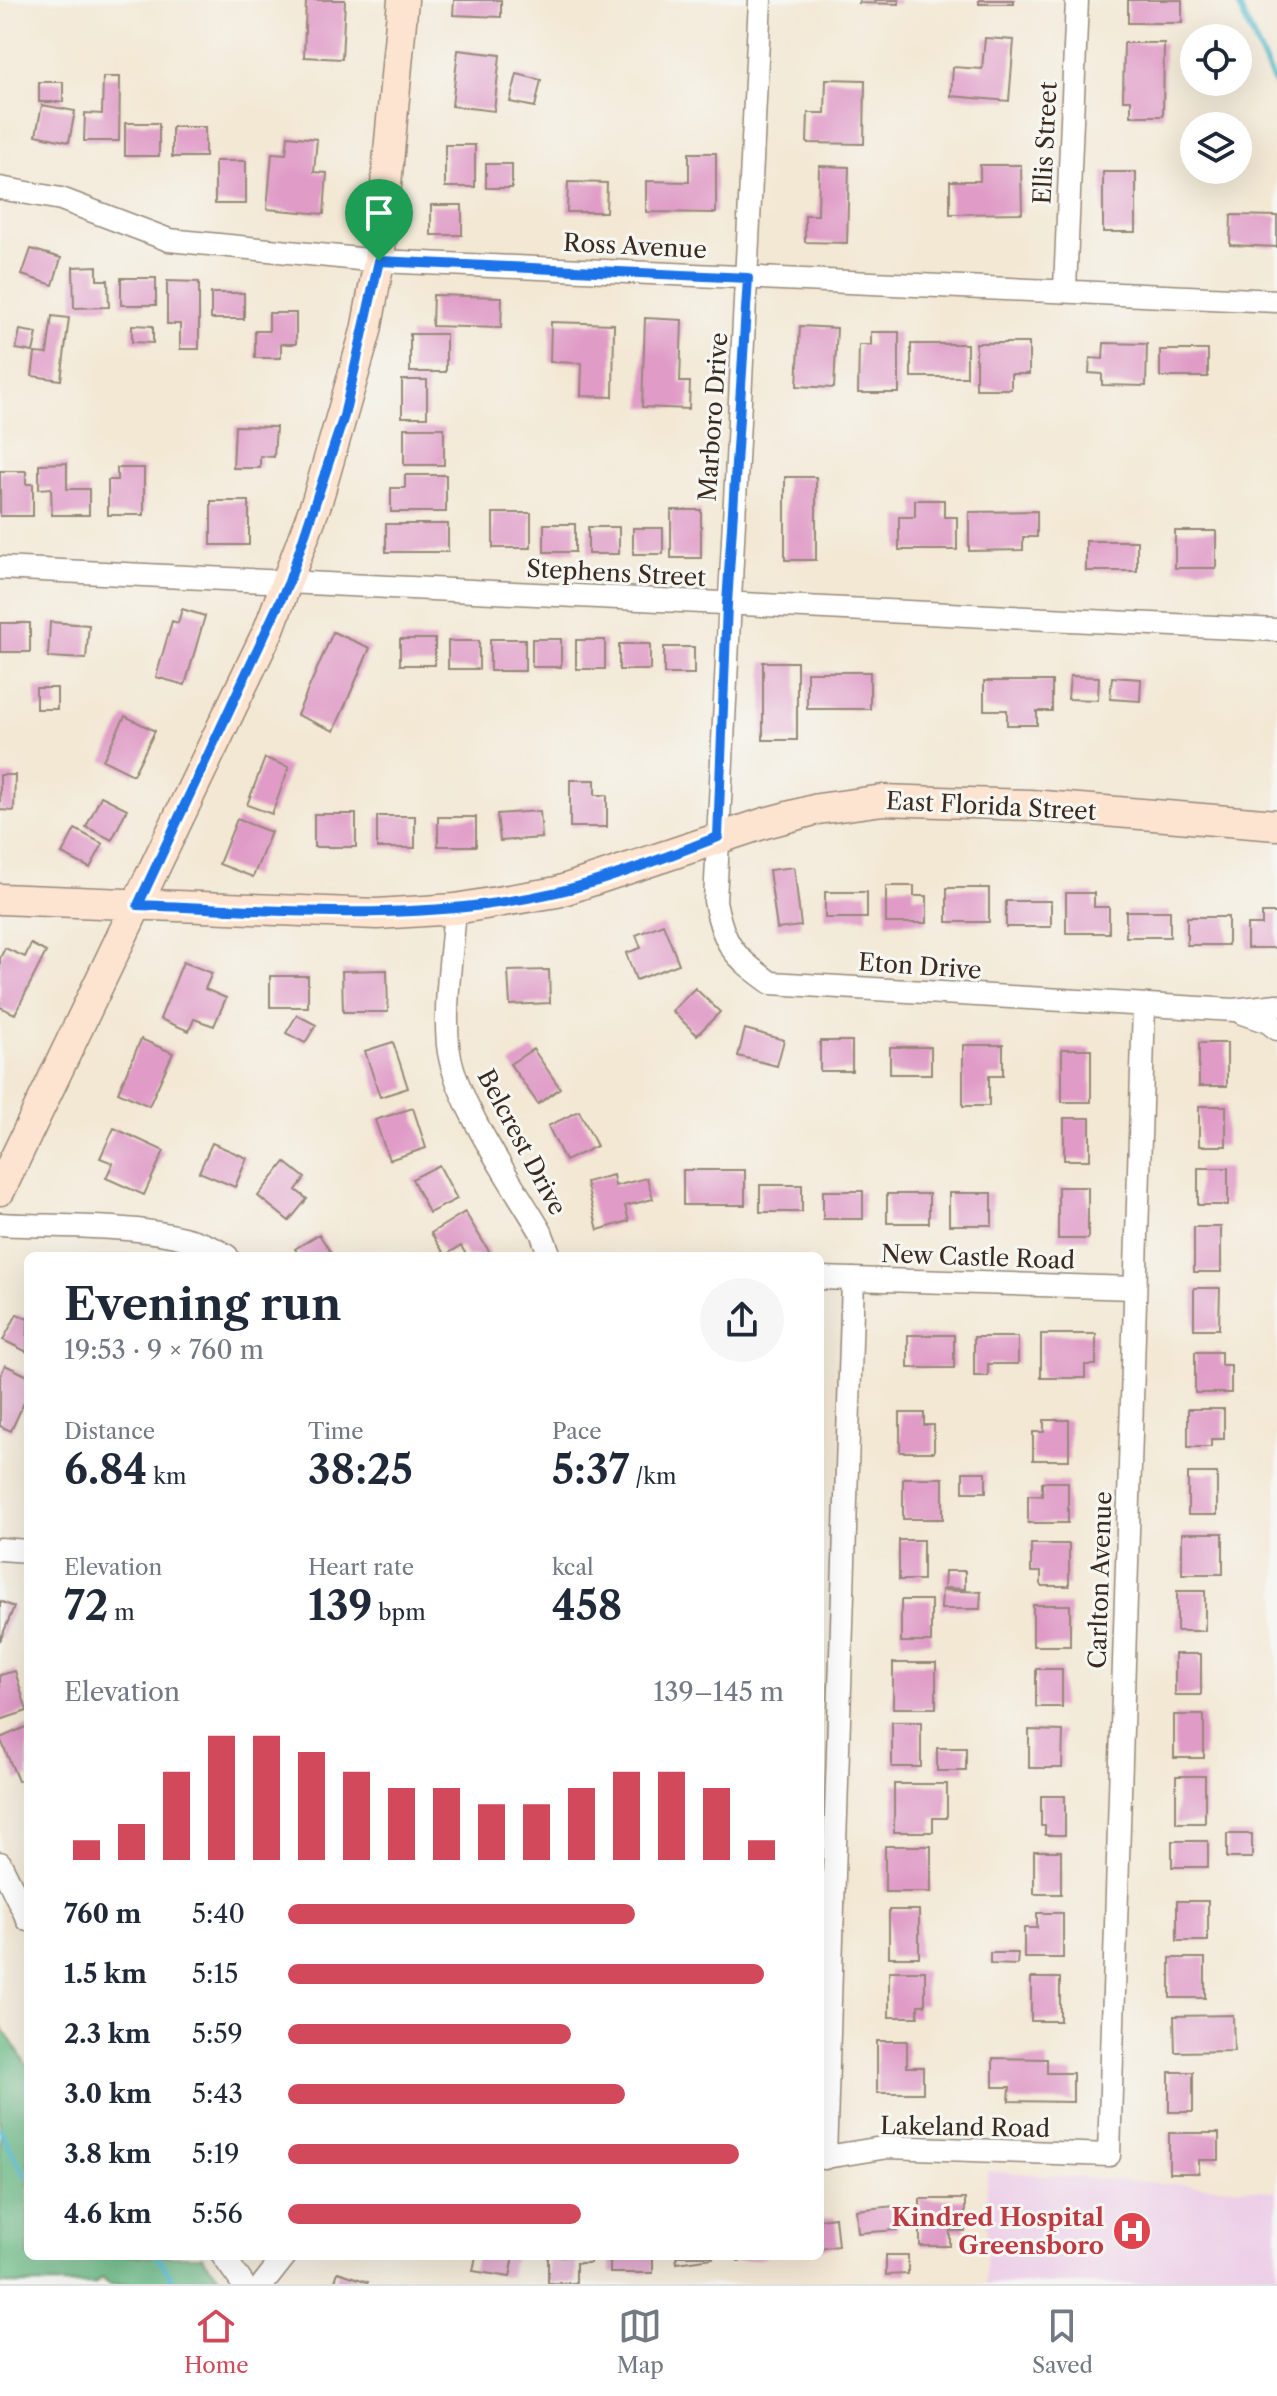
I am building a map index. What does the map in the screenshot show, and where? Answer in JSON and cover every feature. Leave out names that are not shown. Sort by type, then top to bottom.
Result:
[{"type":"main road","points":[[0,1190],[289,582],[344,416],[379,261],[396,105],[403,0]]},
{"type":"main road","name":"East Florida Street","points":[[0,899],[377,914],[455,909],[557,892],[718,837],[818,809],[883,800],[1030,805],[1276,825]]},
{"type":"street","name":"Marboro Drive","points":[[718,837],[727,604],[748,278],[760,0]]},
{"type":"street","name":"Ellis Street","points":[[1065,289],[1077,0]]},
{"type":"street","name":"Ross Avenue","points":[[0,188],[61,199],[169,240],[379,261],[1065,289],[1277,301]]},
{"type":"street","name":"Stephens Street","points":[[0,568],[1277,630]]},
{"type":"street","name":"Eton Drive","points":[[718,837],[715,901],[721,935],[743,962],[771,983],[1234,1010],[1277,1005]]},
{"type":"street","name":"Belcrest Drive","points":[[455,909],[448,999],[448,1047],[461,1090],[541,1232],[548,1252]]},
{"type":"street","name":"Carlton Avenue","points":[[1109,2155],[1144,1006]]},
{"type":"street","name":"Eton Drive","points":[[1234,1010],[1268,1022],[1277,1029]]},
{"type":"street","points":[[0,1224],[172,1234],[201,1241],[220,1252]]},
{"type":"street","name":"New Castle Road","points":[[824,1278],[1134,1288]]},
{"type":"street","points":[[824,2101],[853,1279]]},
{"type":"street","points":[[0,1549],[24,1551]]},
{"type":"street","points":[[0,1863],[24,1912]]},
{"type":"street","name":"Lakeland Road","points":[[824,2158],[888,2147],[1109,2155]]},
{"type":"street","points":[[226,2260],[243,2284]]},
{"type":"street","points":[[263,2284],[282,2260]]},
{"type":"shaded area","name":"Kindred Hospital Greensboro","points":[[987,2171],[1277,2191],[1277,2284],[986,2284]]},
{"type":"green space","points":[[0,2024],[24,2061],[24,2260],[205,2260],[225,2284],[108,2284],[101,2278],[95,2284],[0,2284]]},
{"type":"building","points":[[306,0],[345,0],[342,59],[304,57]]},
{"type":"building","points":[[454,0],[501,0],[501,17],[453,15]]},
{"type":"building","points":[[860,0],[899,0],[899,4],[859,3]]},
{"type":"building","points":[[979,0],[1014,0],[1014,4],[979,4]]},
{"type":"building","points":[[1128,0],[1182,0],[1182,23],[1128,23]]},
{"type":"building","points":[[985,38],[1014,40],[1009,101],[951,96],[953,67],[982,69]]},
{"type":"building","points":[[1124,43],[1164,43],[1163,116],[1131,116],[1131,100],[1123,100]]},
{"type":"building","points":[[458,50],[500,55],[494,111],[452,106]]},
{"type":"building","points":[[517,74],[541,80],[535,107],[510,102]]},
{"type":"building","points":[[103,77],[120,77],[119,141],[84,141],[85,113],[102,114]]},
{"type":"building","points":[[826,79],[865,80],[864,144],[807,143],[808,113],[825,113]]},
{"type":"building","points":[[39,82],[63,82],[63,102],[39,102]]},
{"type":"building","points":[[42,105],[75,111],[69,142],[36,135]]},
{"type":"building","points":[[125,123],[159,123],[159,156],[125,156]]},
{"type":"building","points":[[172,127],[205,127],[205,157],[172,157]]},
{"type":"building","points":[[288,136],[317,139],[314,172],[327,173],[324,214],[267,209],[272,153],[286,154]]},
{"type":"building","points":[[445,145],[475,145],[475,187],[445,187]]},
{"type":"building","points":[[689,153],[716,153],[716,213],[646,212],[646,181],[689,182]]},
{"type":"building","points":[[215,161],[246,161],[246,204],[215,204]]},
{"type":"building","points":[[486,164],[512,164],[512,188],[486,188]]},
{"type":"building","points":[[980,165],[1021,165],[1022,213],[950,214],[950,181],[980,181]]},
{"type":"building","points":[[819,166],[849,167],[847,243],[805,242],[805,215],[818,215]]},
{"type":"building","points":[[1103,172],[1136,172],[1136,232],[1103,232]]},
{"type":"building","points":[[568,182],[607,183],[606,212],[567,212]]},
{"type":"building","points":[[431,205],[462,205],[462,235],[431,235]]},
{"type":"building","points":[[1231,215],[1277,216],[1277,247],[1230,245]]},
{"type":"building","points":[[31,249],[61,258],[53,285],[22,275]]},
{"type":"building","points":[[97,266],[97,280],[108,280],[109,307],[74,308],[73,267]]},
{"type":"building","points":[[121,278],[156,278],[156,305],[121,305]]},
{"type":"building","points":[[167,281],[199,282],[199,349],[180,349],[180,324],[167,324]]},
{"type":"building","points":[[211,293],[244,293],[244,319],[211,319]]},
{"type":"building","points":[[433,295],[502,297],[501,328],[432,326]]},
{"type":"building","points":[[269,313],[296,313],[296,344],[281,344],[281,358],[255,358],[255,331],[269,331]]},
{"type":"building","points":[[52,316],[69,318],[61,380],[32,376],[35,353],[47,354]]},
{"type":"building","points":[[645,318],[682,320],[680,382],[690,382],[689,409],[642,407]]},
{"type":"building","points":[[551,322],[614,324],[613,397],[581,396],[582,363],[550,362]]},
{"type":"building","points":[[132,325],[153,326],[153,343],[132,342]]},
{"type":"building","points":[[800,326],[837,328],[834,388],[797,386]]},
{"type":"building","points":[[20,330],[37,333],[33,352],[16,349]]},
{"type":"building","points":[[871,332],[899,332],[899,393],[858,393],[859,345],[871,345]]},
{"type":"building","points":[[410,334],[446,334],[446,372],[410,372]]},
{"type":"building","points":[[976,343],[1029,343],[1029,374],[1011,374],[1011,389],[976,389]]},
{"type":"building","points":[[1104,343],[1147,344],[1146,386],[1102,385],[1102,374],[1089,373],[1090,358],[1103,359]]},
{"type":"building","points":[[911,344],[967,344],[967,377],[911,377]]},
{"type":"building","points":[[1160,350],[1208,350],[1208,377],[1160,377]]},
{"type":"building","points":[[402,380],[427,380],[427,417],[402,417]]},
{"type":"building","points":[[235,426],[276,427],[274,457],[260,456],[260,468],[233,468]]},
{"type":"building","points":[[404,428],[444,428],[444,465],[404,465]]},
{"type":"building","points":[[67,463],[67,489],[89,489],[89,515],[52,515],[51,488],[39,489],[39,464]]},
{"type":"building","points":[[117,468],[144,468],[144,515],[108,515],[108,480],[117,480]]},
{"type":"building","points":[[0,471],[26,471],[26,484],[33,484],[33,516],[0,516]]},
{"type":"building","points":[[405,475],[446,475],[446,512],[391,512],[391,488],[405,488]]},
{"type":"building","points":[[785,477],[816,477],[816,560],[785,560]]},
{"type":"building","points":[[915,500],[944,500],[944,517],[957,517],[957,550],[899,550],[899,517],[915,517]]},
{"type":"building","points":[[211,501],[249,501],[249,545],[211,545]]},
{"type":"building","points":[[671,510],[701,510],[701,558],[671,558]]},
{"type":"building","points":[[1037,511],[1037,537],[1023,537],[1023,550],[969,551],[969,512]]},
{"type":"building","points":[[493,513],[531,513],[531,548],[493,548]]},
{"type":"building","points":[[386,524],[448,524],[448,552],[386,552]]},
{"type":"building","points":[[544,524],[575,524],[575,552],[544,552]]},
{"type":"building","points":[[588,527],[619,527],[619,554],[588,554]]},
{"type":"building","points":[[633,528],[663,528],[663,554],[633,554]]},
{"type":"building","points":[[1175,531],[1216,531],[1216,568],[1175,568]]},
{"type":"building","points":[[1086,541],[1137,541],[1137,571],[1086,571]]},
{"type":"building","points":[[182,609],[205,616],[185,685],[156,677],[172,621],[178,623]]},
{"type":"building","points":[[50,622],[89,625],[86,659],[48,657]]},
{"type":"building","points":[[0,623],[30,623],[30,652],[0,652]]},
{"type":"building","points":[[333,632],[370,648],[334,731],[297,715]]},
{"type":"building","points":[[400,639],[435,639],[435,665],[400,665]]},
{"type":"building","points":[[490,639],[525,639],[525,671],[490,671]]},
{"type":"building","points":[[532,639],[561,639],[561,667],[532,667]]},
{"type":"building","points":[[576,640],[605,640],[605,669],[576,669]]},
{"type":"building","points":[[448,641],[479,641],[479,669],[448,669]]},
{"type":"building","points":[[619,644],[650,644],[650,670],[619,670]]},
{"type":"building","points":[[664,647],[694,647],[694,674],[664,674]]},
{"type":"building","points":[[763,662],[797,662],[797,740],[763,740]]},
{"type":"building","points":[[807,672],[870,672],[870,709],[807,709]]},
{"type":"building","points":[[1070,676],[1099,677],[1098,700],[1068,699]]},
{"type":"building","points":[[1112,677],[1141,679],[1140,701],[1110,699]]},
{"type":"building","points":[[984,681],[1052,681],[1052,711],[1037,711],[1037,725],[1007,725],[1007,710],[984,710]]},
{"type":"building","points":[[36,688],[57,688],[57,709],[36,709]]},
{"type":"building","points":[[125,716],[155,731],[133,775],[103,760]]},
{"type":"building","points":[[265,758],[289,767],[272,814],[247,805]]},
{"type":"building","points":[[0,775],[15,775],[14,811],[0,810]]},
{"type":"building","points":[[570,780],[595,780],[595,795],[607,795],[607,827],[570,827]]},
{"type":"building","points":[[101,796],[127,809],[112,840],[86,827]]},
{"type":"building","points":[[540,811],[542,838],[500,841],[497,814]]},
{"type":"building","points":[[314,814],[356,814],[356,847],[314,847]]},
{"type":"building","points":[[377,816],[415,816],[415,848],[377,848]]},
{"type":"building","points":[[438,817],[476,817],[476,846],[438,846]]},
{"type":"building","points":[[237,819],[271,832],[253,877],[219,864]]},
{"type":"building","points":[[75,829],[103,844],[90,868],[62,854]]},
{"type":"building","points":[[794,867],[801,926],[777,929],[769,870]]},
{"type":"building","points":[[886,886],[914,886],[914,896],[927,896],[927,923],[886,923]]},
{"type":"building","points":[[947,888],[989,888],[989,922],[947,922]]},
{"type":"building","points":[[825,892],[867,892],[867,918],[825,918]]},
{"type":"building","points":[[1066,893],[1094,893],[1094,907],[1109,907],[1109,933],[1066,933]]},
{"type":"building","points":[[1006,901],[1051,901],[1051,927],[1006,927]]},
{"type":"building","points":[[1126,911],[1170,911],[1170,937],[1126,937]]},
{"type":"building","points":[[1262,913],[1277,913],[1277,948],[1247,948],[1247,925],[1262,925]]},
{"type":"building","points":[[1187,917],[1228,917],[1228,945],[1187,945]]},
{"type":"building","points":[[663,924],[679,964],[636,980],[626,953],[641,948],[636,935]]},
{"type":"building","points":[[31,944],[46,952],[15,1014],[0,1007],[0,958],[5,948],[25,957]]},
{"type":"building","points":[[183,962],[212,973],[205,989],[226,998],[214,1026],[194,1019],[189,1031],[160,1019]]},
{"type":"building","points":[[387,970],[388,1012],[343,1012],[342,971]]},
{"type":"building","points":[[549,970],[550,1003],[510,1005],[508,971]]},
{"type":"building","points":[[270,976],[308,976],[308,1007],[270,1007]]},
{"type":"building","points":[[695,988],[720,1012],[697,1035],[672,1011]]},
{"type":"building","points":[[297,1015],[316,1025],[305,1043],[286,1033]]},
{"type":"building","points":[[745,1029],[784,1040],[777,1066],[738,1056]]},
{"type":"building","points":[[141,1039],[173,1053],[149,1106],[118,1092]]},
{"type":"building","points":[[820,1041],[852,1041],[852,1071],[820,1071]]},
{"type":"building","points":[[393,1042],[408,1088],[380,1097],[365,1051]]},
{"type":"building","points":[[1199,1043],[1227,1043],[1227,1086],[1199,1086]]},
{"type":"building","points":[[963,1045],[1003,1045],[1003,1076],[989,1076],[989,1106],[963,1106]]},
{"type":"building","points":[[890,1047],[931,1047],[931,1074],[890,1074]]},
{"type":"building","points":[[533,1049],[560,1088],[538,1104],[510,1064]]},
{"type":"building","points":[[1062,1049],[1091,1049],[1091,1102],[1062,1102]]},
{"type":"building","points":[[1199,1106],[1226,1106],[1226,1146],[1199,1146]]},
{"type":"building","points":[[413,1108],[426,1148],[389,1160],[375,1120]]},
{"type":"building","points":[[579,1111],[597,1146],[565,1161],[548,1126]]},
{"type":"building","points":[[1064,1118],[1090,1118],[1090,1160],[1064,1160]]},
{"type":"building","points":[[114,1128],[164,1151],[144,1195],[106,1178],[113,1163],[100,1158]]},
{"type":"building","points":[[212,1143],[247,1158],[235,1187],[199,1172]]},
{"type":"building","points":[[285,1162],[305,1178],[296,1190],[307,1199],[289,1221],[258,1196]]},
{"type":"building","points":[[439,1165],[457,1199],[429,1213],[412,1179]]},
{"type":"building","points":[[1198,1168],[1228,1168],[1228,1205],[1198,1205]]},
{"type":"building","points":[[683,1170],[745,1170],[745,1205],[683,1205]]},
{"type":"building","points":[[613,1175],[615,1186],[647,1178],[653,1199],[625,1206],[629,1221],[598,1230],[586,1182]]},
{"type":"building","points":[[760,1185],[802,1185],[802,1212],[760,1212]]},
{"type":"building","points":[[1058,1187],[1088,1187],[1088,1239],[1058,1239]]},
{"type":"building","points":[[823,1191],[863,1191],[863,1219],[823,1219]]},
{"type":"building","points":[[949,1193],[992,1193],[992,1225],[949,1225]]},
{"type":"building","points":[[887,1194],[929,1194],[929,1223],[887,1223]]},
{"type":"building","points":[[465,1212],[489,1252],[465,1252],[461,1246],[443,1252],[431,1233]]},
{"type":"building","points":[[1194,1227],[1221,1227],[1221,1272],[1194,1272]]},
{"type":"building","points":[[319,1234],[330,1252],[297,1252],[295,1249]]},
{"type":"building","points":[[1194,1288],[1220,1288],[1219,1329],[1194,1329]]},
{"type":"building","points":[[17,1314],[24,1317],[24,1350],[3,1340]]},
{"type":"building","points":[[1041,1334],[1096,1334],[1096,1365],[1085,1365],[1085,1378],[1041,1378]]},
{"type":"building","points":[[908,1335],[954,1335],[954,1368],[908,1368]]},
{"type":"building","points":[[974,1337],[1018,1337],[1018,1364],[988,1364],[988,1376],[974,1376]]},
{"type":"building","points":[[1195,1352],[1221,1352],[1221,1365],[1231,1365],[1231,1393],[1195,1393]]},
{"type":"building","points":[[5,1365],[24,1374],[24,1403],[11,1431],[0,1426],[0,1377]]},
{"type":"building","points":[[1188,1409],[1224,1409],[1224,1439],[1211,1439],[1211,1447],[1188,1447]]},
{"type":"building","points":[[900,1413],[924,1413],[924,1425],[934,1425],[934,1452],[900,1452]]},
{"type":"building","points":[[1044,1420],[1069,1420],[1069,1460],[1033,1460],[1033,1432],[1044,1432]]},
{"type":"building","points":[[963,1472],[986,1472],[986,1492],[963,1492]]},
{"type":"building","points":[[1188,1473],[1217,1473],[1217,1515],[1188,1515]]},
{"type":"building","points":[[903,1478],[943,1478],[943,1519],[903,1519]]},
{"type":"building","points":[[1042,1482],[1068,1482],[1068,1523],[1028,1523],[1028,1495],[1042,1496]]},
{"type":"building","points":[[1182,1533],[1223,1533],[1223,1574],[1182,1574]]},
{"type":"building","points":[[899,1540],[923,1540],[923,1580],[899,1580]]},
{"type":"building","points":[[1031,1544],[1069,1544],[1069,1586],[1041,1586],[1041,1572],[1031,1572]]},
{"type":"building","points":[[945,1571],[965,1571],[965,1589],[944,1588]]},
{"type":"building","points":[[942,1590],[981,1592],[980,1609],[941,1609]]},
{"type":"building","points":[[1177,1591],[1205,1591],[1205,1631],[1177,1631]]},
{"type":"building","points":[[901,1600],[931,1600],[931,1642],[901,1642]]},
{"type":"building","points":[[0,1601],[14,1607],[0,1641]]},
{"type":"building","points":[[1033,1605],[1070,1605],[1070,1646],[1033,1646]]},
{"type":"building","points":[[1175,1654],[1201,1654],[1201,1695],[1175,1695]]},
{"type":"building","points":[[893,1663],[936,1663],[936,1708],[893,1708]]},
{"type":"building","points":[[1036,1669],[1062,1669],[1062,1707],[1036,1707]]},
{"type":"building","points":[[15,1671],[24,1712],[0,1720],[0,1675]]},
{"type":"building","points":[[1174,1715],[1204,1715],[1204,1758],[1174,1758]]},
{"type":"building","points":[[892,1722],[921,1722],[921,1767],[892,1767]]},
{"type":"building","points":[[24,1728],[24,1779],[18,1781],[0,1738]]},
{"type":"building","points":[[1029,1730],[1063,1731],[1062,1768],[1029,1768]]},
{"type":"building","points":[[937,1748],[966,1748],[966,1771],[937,1771]]},
{"type":"building","points":[[1176,1776],[1205,1776],[1205,1823],[1176,1823]]},
{"type":"building","points":[[894,1784],[947,1784],[947,1818],[933,1818],[933,1832],[894,1832]]},
{"type":"building","points":[[1041,1796],[1065,1796],[1065,1835],[1045,1835],[1045,1826],[1041,1826]]},
{"type":"building","points":[[1227,1834],[1252,1834],[1252,1858],[1227,1858]]},
{"type":"building","points":[[1172,1841],[1208,1841],[1208,1867],[1172,1867]]},
{"type":"building","points":[[885,1846],[931,1846],[931,1892],[885,1892]]},
{"type":"building","points":[[1034,1851],[1061,1851],[1061,1894],[1034,1894]]},
{"type":"building","points":[[1177,1901],[1208,1901],[1208,1941],[1177,1941]]},
{"type":"building","points":[[889,1910],[919,1910],[919,1957],[889,1957]]},
{"type":"building","points":[[1037,1913],[1063,1913],[1063,1958],[1024,1958],[1024,1928],[1037,1928]]},
{"type":"building","points":[[990,1953],[1018,1953],[1017,1965],[990,1964]]},
{"type":"building","points":[[1170,1958],[1205,1958],[1205,1998],[1170,1998]]},
{"type":"building","points":[[889,1971],[925,1971],[925,2005],[918,2005],[918,2017],[889,2017]]},
{"type":"building","points":[[1031,1978],[1060,1978],[1060,2021],[1031,2021]]},
{"type":"building","points":[[1233,2015],[1234,2051],[1175,2052],[1174,2016]]},
{"type":"building","points":[[877,2041],[907,2041],[907,2067],[923,2067],[923,2093],[877,2093]]},
{"type":"building","points":[[993,2058],[1047,2059],[1047,2073],[1073,2073],[1073,2102],[1009,2101],[1010,2087],[993,2087]]},
{"type":"building","points":[[1169,2072],[1193,2072],[1193,2112],[1169,2112]]},
{"type":"building","points":[[1169,2133],[1219,2133],[1219,2160],[1199,2160],[1199,2173],[1169,2173]]},
{"type":"building","points":[[920,2199],[965,2199],[965,2231],[950,2231],[950,2246],[920,2246]]},
{"type":"building","points":[[895,2206],[897,2230],[858,2233],[856,2210]]},
{"type":"building","points":[[835,2217],[838,2246],[824,2248],[824,2218]]},
{"type":"building","points":[[886,2255],[908,2255],[908,2274],[886,2275]]},
{"type":"building","points":[[475,2260],[513,2260],[510,2277],[473,2271]]},
{"type":"building","points":[[548,2260],[590,2260],[590,2263],[576,2263],[576,2283],[548,2283]]},
{"type":"building","points":[[610,2260],[653,2260],[653,2273],[610,2273]]},
{"type":"building","points":[[338,2272],[368,2282],[334,2284]]},
{"type":"waterway","points":[[1236,0],[1277,88]]},
{"type":"waterway","points":[[0,2130],[24,2174]]},
{"type":"waterway","points":[[160,2260],[176,2284]]},
{"type":"place","name":"Kindred Hospital Greensboro","points":[[1132,2231]]},
{"type":"route","points":[[379,261],[748,278],[727,604],[718,837],[610,877],[557,892],[455,909],[377,914],[138,905],[210,757],[289,582],[344,416],[366,331],[379,261]]}]
